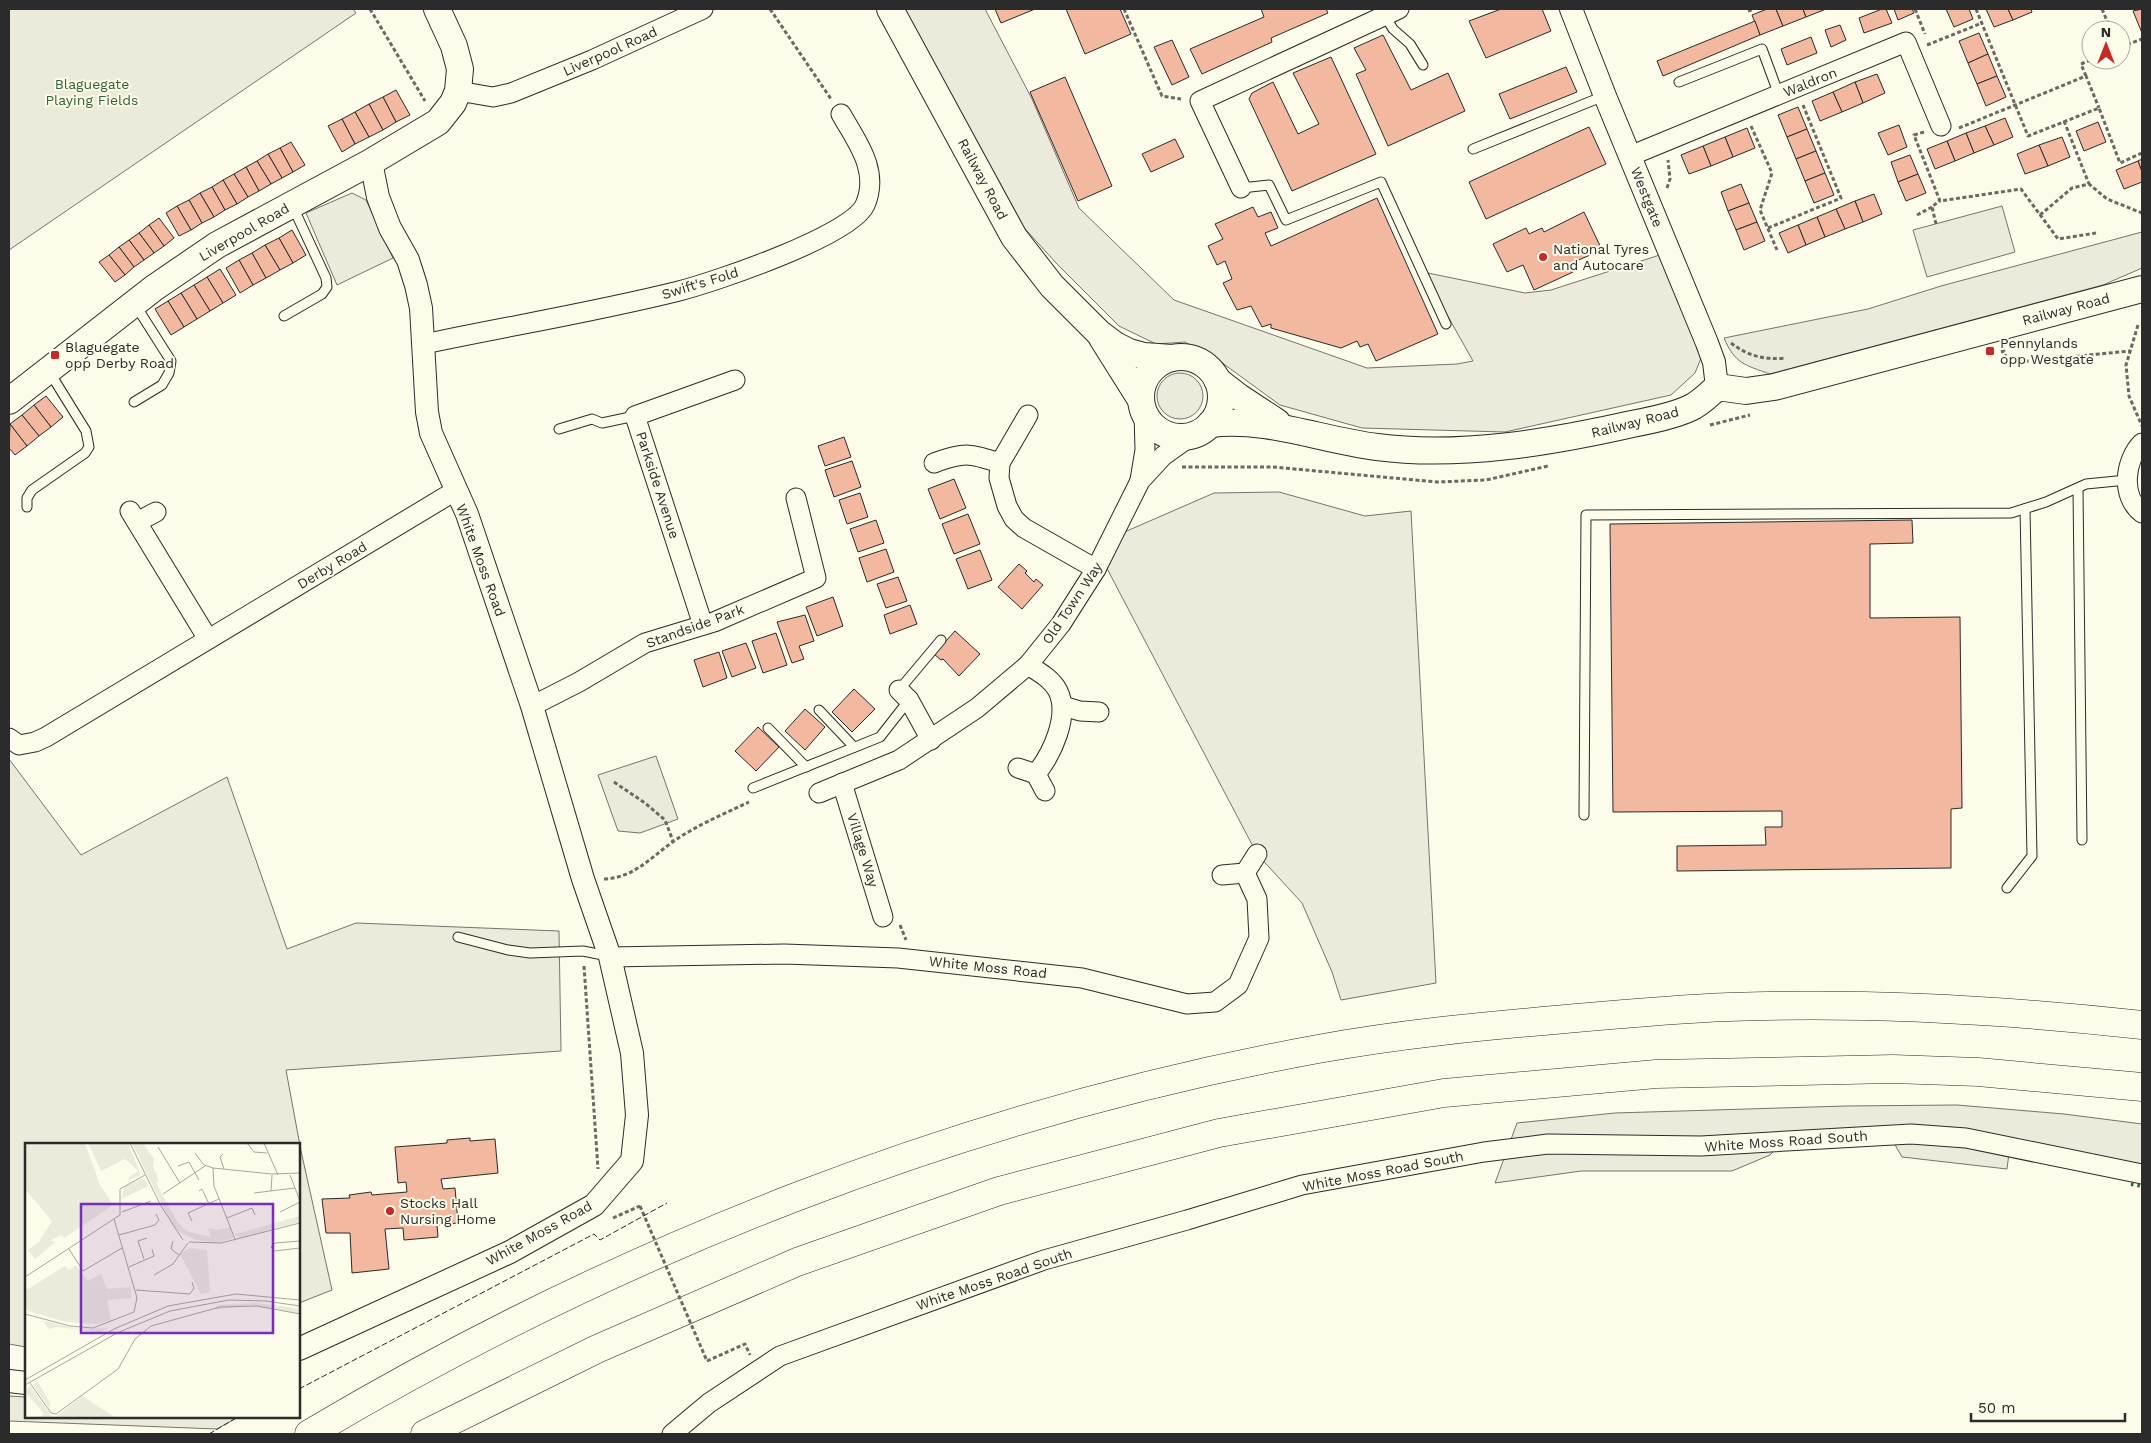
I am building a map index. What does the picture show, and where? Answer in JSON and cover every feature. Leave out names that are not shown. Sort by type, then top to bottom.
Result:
[{"type":"highway","points":[[309,1434],[374,1395],[573,1293],[778,1203],[975,1133],[1145,1086],[1319,1049],[1378,1040],[1485,1026],[1665,1010],[1734,1007],[1922,1008],[2069,1017],[2142,1024]]},
{"type":"highway","points":[[425,1434],[597,1349],[797,1262],[999,1191],[1219,1133],[1444,1093],[1656,1074],[1832,1069],[1902,1070],[1987,1073],[2142,1087]]},
{"type":"main road","name":"Liverpool Road","points":[[9,401],[135,304],[217,244],[371,162],[438,122],[453,103],[458,91],[460,69],[458,58],[438,9]]},
{"type":"main road","name":"Railway Road","points":[[890,9],[1014,237],[1052,286],[1099,333],[1115,345],[1129,352],[1144,356],[1172,358]]},
{"type":"main road","name":"Railway Road","points":[[1200,430],[1246,422],[1380,448],[1423,450],[1513,445],[1561,439],[1649,421],[1693,407],[1718,387],[1746,391],[1774,387],[2142,289]]},
{"type":"main road","name":"Railway Road","points":[[1099,333],[1142,406]]},
{"type":"main road","points":[[1186,357],[1198,361],[1209,369],[1217,380],[1220,391],[1220,403],[1217,414],[1200,430],[1176,436],[1160,432],[1151,424],[1142,406],[1141,388],[1152,368],[1172,358],[1186,357]]},
{"type":"main road","name":"Railway Road","points":[[1217,380],[1266,416],[1291,430]]},
{"type":"street","name":"Liverpool Road","points":[[458,91],[493,97],[511,93],[592,60],[703,9]]},
{"type":"street","name":"Westgate","points":[[1571,9],[1707,343],[1714,362],[1718,387]]},
{"type":"street","points":[[1240,188],[1200,101],[1392,12]]},
{"type":"street","name":"Waldron","points":[[1630,156],[1906,42],[1910,52]]},
{"type":"street","points":[[1910,52],[1942,126]]},
{"type":"street","name":"Swift's Fold","points":[[424,344],[680,291],[796,250],[830,234],[857,216],[865,206],[870,180],[869,165],[841,114]]},
{"type":"street","name":"White Moss Road","points":[[300,1349],[510,1252],[594,1205],[632,1161],[637,1115],[632,1053],[610,957],[583,879],[532,706],[467,514],[455,491],[431,433],[427,412],[421,308],[416,285],[408,260],[390,228],[378,197],[371,162]]},
{"type":"street","name":"Parkside Avenue","points":[[703,625],[636,416],[735,380]]},
{"type":"street","name":"Old Town Way","points":[[1140,482],[1145,450],[1142,406]]},
{"type":"street","points":[[1028,416],[1000,463],[1002,492],[1014,519],[1024,528],[1096,569]]},
{"type":"street","name":"Old Town Way","points":[[818,793],[899,760],[977,708],[1028,665],[1061,624],[1096,569],[1140,482],[1163,456],[1200,430]]},
{"type":"street","points":[[2142,442],[2136,449],[2129,464],[2127,480],[2130,495],[2138,510],[2142,513]]},
{"type":"street","points":[[934,463],[957,455],[967,454],[1000,463]]},
{"type":"street","name":"Derby Road","points":[[9,738],[19,745],[35,742],[455,491]]},
{"type":"street","name":"Standside Park","points":[[532,706],[579,682],[646,643],[703,625],[816,578],[796,498]]},
{"type":"street","points":[[156,512],[133,516],[208,639]]},
{"type":"street","points":[[1028,665],[1046,677],[1057,690],[1063,706],[1047,760],[1036,774]]},
{"type":"street","points":[[904,695],[931,740]]},
{"type":"street","points":[[1063,706],[1080,711],[1099,712]]},
{"type":"street","points":[[1018,768],[1036,774],[1045,790]]},
{"type":"street","name":"Village Way","points":[[842,783],[882,912]]},
{"type":"street","points":[[1222,875],[1245,873],[1257,854]]},
{"type":"street","name":"White Moss Road","points":[[610,957],[784,954],[913,959],[1082,978],[1187,1004],[1215,1002],[1238,985],[1259,938],[1257,899],[1245,873]]},
{"type":"street","name":"White Moss Road South","points":[[672,1434],[709,1403],[780,1356],[1044,1260],[1187,1220],[1302,1185],[1484,1152],[1548,1144],[1701,1146],[1911,1134],[1976,1140],[2142,1174]]},
{"type":"street","points":[[9,1381],[25,1383]]},
{"type":"lane","points":[[1392,12],[1393,29],[1410,44],[1423,65]]},
{"type":"lane","points":[[1679,82],[1762,49],[1787,91]]},
{"type":"lane","points":[[1473,150],[1605,96]]},
{"type":"lane","points":[[1240,188],[1269,185],[1286,220],[1381,182],[1446,324]]},
{"type":"lane","points":[[284,316],[322,294],[326,287],[326,278],[292,205]]},
{"type":"lane","points":[[134,402],[162,385],[169,373],[170,361],[135,304]]},
{"type":"lane","points":[[27,507],[27,498],[32,490],[85,453],[89,447],[86,431],[48,370]]},
{"type":"lane","points":[[559,430],[592,418],[602,423],[636,416]]},
{"type":"lane","points":[[1584,815],[1586,515],[2011,513],[2078,489],[2086,484],[2127,480]]},
{"type":"lane","points":[[2078,489],[2082,840]]},
{"type":"lane","points":[[2007,888],[2032,856],[2025,509]]},
{"type":"lane","points":[[753,788],[880,737],[904,695],[941,640]]},
{"type":"lane","points":[[819,710],[854,747]]},
{"type":"lane","points":[[768,728],[806,767]]},
{"type":"lane","points":[[458,937],[508,950],[530,953],[583,951],[610,957]]},
{"type":"path","points":[[370,9],[438,122]]},
{"type":"path","points":[[770,9],[841,114]]},
{"type":"path","points":[[1124,9],[1162,96],[1200,101]]},
{"type":"path","points":[[1748,11],[1754,9]]},
{"type":"path","points":[[1915,9],[1930,44]]},
{"type":"path","points":[[1976,9],[2028,136],[2098,108]]},
{"type":"path","points":[[1910,52],[1982,23]]},
{"type":"path","points":[[2084,70],[2120,163],[2142,154]]},
{"type":"path","points":[[1940,200],[1914,136],[1942,126],[1956,129],[2086,76]]},
{"type":"path","points":[[1768,228],[1841,198],[1787,91]]},
{"type":"path","points":[[1744,109],[1772,173],[1760,210],[1777,250]]},
{"type":"path","points":[[2064,121],[2089,184],[2107,199],[2142,213]]},
{"type":"path","points":[[1661,143],[1670,169],[1670,179],[1666,192]]},
{"type":"path","points":[[2040,215],[2072,188],[2089,184]]},
{"type":"path","points":[[1918,215],[1940,200],[2021,189],[2058,239],[2096,233]]},
{"type":"path","points":[[1932,207],[1936,224]]},
{"type":"path","points":[[2138,325],[2126,365],[2129,396],[2142,426]]},
{"type":"path","points":[[1727,340],[1743,352],[1754,357],[1766,359],[1791,357]]},
{"type":"path","points":[[614,782],[645,802],[665,820],[673,841]]},
{"type":"path","points":[[583,879],[610,878],[631,873],[653,859],[673,841],[755,799]]},
{"type":"path","points":[[882,912],[897,916],[913,959]]},
{"type":"path","points":[[583,951],[600,1197]]},
{"type":"path","points":[[640,1206],[707,1360],[745,1344],[756,1372]]},
{"type":"green space","name":"Blaguegate Playing Fields","points":[[9,9],[353,9],[356,13],[9,250]]},
{"type":"green space","points":[[891,9],[985,9],[1032,99],[1079,208],[1174,300],[1367,368],[1457,364],[1473,361],[1423,272],[1525,293],[1551,290],[1669,252],[1707,343],[1695,373],[1671,395],[1505,432],[1362,428],[1280,405],[1221,362],[1185,342],[1156,344],[1119,326],[1057,264],[1008,210]]},
{"type":"green space","points":[[2002,206],[2015,252],[1927,277],[1913,230]]},
{"type":"green space","points":[[2142,232],[2142,268],[2103,285],[1770,374],[1742,362],[1732,353],[1724,338],[1868,309],[1941,286]]},
{"type":"green space","points":[[1180,373],[1193,377],[1199,383],[1203,396],[1199,409],[1193,415],[1180,419],[1167,415],[1161,409],[1157,396],[1161,383],[1167,377]]},
{"type":"green space","points":[[1279,492],[1365,516],[1411,511],[1436,983],[1341,1000],[1332,972],[1302,903],[1257,854],[1102,559],[1113,537],[1214,493]]},
{"type":"green space","points":[[656,756],[678,819],[640,833],[618,831],[598,775]]},
{"type":"green space","points":[[9,759],[81,855],[227,777],[287,949],[356,923],[559,931],[561,1051],[286,1070],[300,1143],[25,1143],[25,1347],[9,1344]]},
{"type":"green space","points":[[1957,1105],[2064,1114],[2142,1124],[2142,1174],[2009,1153],[2007,1169],[1902,1157],[1887,1131],[1789,1135],[1770,1155],[1732,1171],[1581,1171],[1495,1183],[1517,1123],[1615,1113],[1846,1106]]},
{"type":"green space","points":[[300,1146],[301,1151],[332,1290],[300,1303]]},
{"type":"green space","points":[[9,1396],[25,1397],[25,1418],[236,1418],[217,1429],[9,1421]]},
{"type":"shaded area","points":[[352,193],[366,200],[393,258],[337,285],[306,213]]},
{"type":"building","points":[[995,9],[1035,9],[1001,23]]},
{"type":"building","points":[[1066,9],[1120,9],[1131,34],[1085,54]]},
{"type":"building","points":[[1261,9],[1326,9],[1328,13],[1271,38],[1272,42],[1202,74],[1190,49],[1264,17]]},
{"type":"building","points":[[1501,9],[1542,9],[1551,31],[1486,58],[1469,21]]},
{"type":"building","points":[[1767,9],[1776,9],[1783,26],[1760,35],[1752,15]]},
{"type":"building","points":[[1776,9],[1803,9],[1806,17],[1783,26]]},
{"type":"building","points":[[1803,9],[1826,9],[1806,17]]},
{"type":"building","points":[[1886,9],[1892,23],[1864,33],[1859,18]]},
{"type":"building","points":[[1894,9],[1912,9],[1914,13],[1898,20]]},
{"type":"building","points":[[1946,9],[1969,9],[1973,19],[1954,27]]},
{"type":"building","points":[[1986,9],[2008,9],[2013,20],[1994,27]]},
{"type":"building","points":[[2008,9],[2031,9],[2032,12],[2013,20]]},
{"type":"building","points":[[2142,9],[2142,33],[2133,11]]},
{"type":"building","points":[[1755,21],[1760,35],[1663,76],[1657,61]]},
{"type":"building","points":[[1840,25],[1846,40],[1831,47],[1825,30]]},
{"type":"building","points":[[1979,33],[1988,54],[1968,63],[1959,41]]},
{"type":"building","points":[[1383,35],[1411,90],[1448,73],[1465,111],[1388,146],[1356,74],[1366,70],[1354,48]]},
{"type":"building","points":[[1811,37],[1817,53],[1787,65],[1781,49]]},
{"type":"building","points":[[1172,40],[1189,77],[1172,85],[1154,47]]},
{"type":"building","points":[[1988,54],[1997,76],[1977,84],[1968,63]]},
{"type":"building","points":[[1331,57],[1376,154],[1292,191],[1249,99],[1252,93],[1273,82],[1298,134],[1319,124],[1293,73]]},
{"type":"building","points":[[1566,67],[1577,92],[1510,119],[1499,94]]},
{"type":"building","points":[[1877,74],[1885,93],[1863,103],[1855,82]]},
{"type":"building","points":[[1997,76],[2006,97],[1986,106],[1977,84]]},
{"type":"building","points":[[1065,77],[1112,186],[1078,201],[1030,92]]},
{"type":"building","points":[[1855,82],[1863,103],[1842,112],[1833,92]]},
{"type":"building","points":[[396,90],[410,115],[396,122],[383,97]]},
{"type":"building","points":[[1833,92],[1842,112],[1820,121],[1812,101]]},
{"type":"building","points":[[383,97],[396,122],[383,130],[369,104]]},
{"type":"building","points":[[369,104],[383,130],[369,137],[355,112]]},
{"type":"building","points":[[1798,107],[1807,129],[1787,137],[1778,115]]},
{"type":"building","points":[[355,112],[369,137],[355,144],[342,119]]},
{"type":"building","points":[[2005,118],[2013,137],[1994,145],[1985,126]]},
{"type":"building","points":[[342,119],[355,144],[342,152],[328,126]]},
{"type":"building","points":[[2098,122],[2106,142],[2084,151],[2076,131]]},
{"type":"building","points":[[1899,125],[1907,147],[1888,155],[1878,133]]},
{"type":"building","points":[[1985,126],[1994,145],[1974,153],[1966,133]]},
{"type":"building","points":[[1589,127],[1606,164],[1486,219],[1469,182]]},
{"type":"building","points":[[1747,128],[1755,148],[1733,157],[1725,137]]},
{"type":"building","points":[[1807,129],[1816,151],[1796,159],[1787,137]]},
{"type":"building","points":[[1966,133],[1974,153],[1955,161],[1947,141]]},
{"type":"building","points":[[1725,137],[1733,157],[1711,166],[1703,146]]},
{"type":"building","points":[[2062,137],[2070,157],[2048,166],[2039,145]]},
{"type":"building","points":[[1175,139],[1184,157],[1151,172],[1142,154]]},
{"type":"building","points":[[1947,141],[1955,161],[1935,169],[1927,149]]},
{"type":"building","points":[[291,142],[305,165],[293,172],[280,148]]},
{"type":"building","points":[[2039,145],[2048,166],[2025,174],[2017,154]]},
{"type":"building","points":[[1703,146],[1711,166],[1689,174],[1681,155]]},
{"type":"building","points":[[280,148],[293,172],[282,178],[268,154]]},
{"type":"building","points":[[1816,151],[1825,173],[1805,181],[1796,159]]},
{"type":"building","points":[[268,154],[282,178],[271,184],[257,161]]},
{"type":"building","points":[[1910,155],[1918,174],[1898,182],[1891,162]]},
{"type":"building","points":[[2142,159],[2142,172],[2138,161]]},
{"type":"building","points":[[257,161],[271,184],[259,191],[246,167]]},
{"type":"building","points":[[2138,161],[2142,172],[2142,182],[2124,189],[2116,170]]},
{"type":"building","points":[[246,167],[259,191],[248,197],[234,174]]},
{"type":"building","points":[[1825,173],[1834,195],[1814,203],[1805,181]]},
{"type":"building","points":[[234,174],[248,197],[237,204],[223,180]]},
{"type":"building","points":[[1918,174],[1926,193],[1906,201],[1898,182]]},
{"type":"building","points":[[223,180],[237,204],[225,210],[212,187]]},
{"type":"building","points":[[1741,184],[1749,203],[1728,211],[1721,192]]},
{"type":"building","points":[[212,187],[225,210],[214,217],[200,193]]},
{"type":"building","points":[[200,193],[214,217],[202,223],[189,200]]},
{"type":"building","points":[[1874,194],[1882,214],[1863,222],[1855,201]]},
{"type":"building","points":[[1377,198],[1438,334],[1376,361],[1368,344],[1360,347],[1357,341],[1341,348],[1271,328],[1271,324],[1262,327],[1251,306],[1237,310],[1223,283],[1232,279],[1225,261],[1217,265],[1208,246],[1223,239],[1215,224],[1253,207],[1258,217],[1271,212],[1278,228],[1265,233],[1271,246]]},
{"type":"building","points":[[189,200],[202,223],[191,230],[177,206]]},
{"type":"building","points":[[1855,201],[1863,222],[1845,229],[1836,209]]},
{"type":"building","points":[[1749,203],[1757,222],[1736,230],[1728,211]]},
{"type":"building","points":[[177,206],[191,230],[179,236],[166,213]]},
{"type":"building","points":[[1836,209],[1845,229],[1825,237],[1817,217]]},
{"type":"building","name":"National Tyres and Autocare","points":[[1584,212],[1602,250],[1569,264],[1573,272],[1534,290],[1523,265],[1507,272],[1493,244],[1526,228],[1529,234],[1542,228],[1544,232]]},
{"type":"building","points":[[1817,217],[1825,237],[1806,245],[1798,225]]},
{"type":"building","points":[[159,218],[174,238],[164,246],[149,225]]},
{"type":"building","points":[[1757,222],[1765,241],[1744,250],[1736,230]]},
{"type":"building","points":[[149,225],[164,246],[154,253],[139,233]]},
{"type":"building","points":[[1798,225],[1806,245],[1788,253],[1779,233]]},
{"type":"building","points":[[292,230],[306,255],[293,263],[279,238]]},
{"type":"building","points":[[139,233],[154,253],[144,260],[129,240]]},
{"type":"building","points":[[279,238],[293,263],[280,270],[265,245]]},
{"type":"building","points":[[129,240],[144,260],[134,267],[119,247]]},
{"type":"building","points":[[265,245],[280,270],[266,278],[252,253]]},
{"type":"building","points":[[119,247],[134,267],[125,275],[109,255]]},
{"type":"building","points":[[252,253],[266,278],[253,285],[239,260]]},
{"type":"building","points":[[109,255],[125,275],[115,282],[99,262]]},
{"type":"building","points":[[239,260],[253,285],[240,293],[226,268]]},
{"type":"building","points":[[220,269],[236,295],[223,303],[207,277]]},
{"type":"building","points":[[207,277],[223,303],[210,311],[194,285]]},
{"type":"building","points":[[194,285],[210,311],[197,319],[181,293]]},
{"type":"building","points":[[181,293],[197,319],[184,327],[168,301]]},
{"type":"building","points":[[168,301],[184,327],[171,335],[155,309]]},
{"type":"building","points":[[46,396],[63,417],[51,427],[34,405]]},
{"type":"building","points":[[34,405],[51,427],[39,436],[22,415]]},
{"type":"building","points":[[22,415],[39,436],[27,446],[10,424]]},
{"type":"building","points":[[10,424],[27,446],[15,455],[9,448]]},
{"type":"building","points":[[844,437],[851,457],[825,466],[818,446]]},
{"type":"building","points":[[852,461],[861,487],[834,497],[825,470]]},
{"type":"building","points":[[954,479],[966,508],[940,519],[928,489]]},
{"type":"building","points":[[860,493],[868,517],[847,524],[839,500]]},
{"type":"building","points":[[968,514],[980,544],[954,554],[942,524]]},
{"type":"building","points":[[876,520],[884,543],[858,552],[850,529]]},
{"type":"building","points":[[1912,520],[1913,543],[1870,544],[1870,618],[1960,617],[1962,808],[1951,809],[1951,868],[1677,871],[1677,846],[1766,845],[1765,827],[1782,827],[1782,811],[1613,812],[1610,524]]},
{"type":"building","points":[[886,549],[894,572],[867,582],[859,558]]},
{"type":"building","points":[[980,550],[992,580],[968,589],[956,559]]},
{"type":"building","points":[[1019,564],[1027,571],[1025,573],[1034,582],[1036,579],[1043,585],[1022,609],[998,587]]},
{"type":"building","points":[[898,577],[907,601],[886,608],[877,584]]},
{"type":"building","points":[[833,597],[843,626],[817,636],[806,607]]},
{"type":"building","points":[[910,605],[917,624],[890,634],[884,615]]},
{"type":"building","points":[[805,615],[814,641],[799,646],[804,659],[792,663],[777,622]]},
{"type":"building","points":[[955,631],[980,654],[959,676],[943,659],[941,660],[934,654]]},
{"type":"building","points":[[776,633],[787,665],[763,673],[752,641]]},
{"type":"building","points":[[746,643],[756,668],[732,677],[722,651]]},
{"type":"building","points":[[719,652],[727,678],[703,687],[694,660]]},
{"type":"building","points":[[854,689],[875,709],[852,732],[832,712]]},
{"type":"building","points":[[805,709],[825,727],[805,750],[785,731]]},
{"type":"building","points":[[758,727],[779,747],[756,771],[735,751]]},
{"type":"building","name":"Stocks Hall Nursing Home","points":[[470,1138],[470,1141],[495,1139],[498,1173],[441,1179],[443,1189],[455,1188],[458,1223],[437,1225],[438,1237],[404,1240],[403,1228],[385,1229],[389,1269],[352,1273],[350,1233],[326,1233],[322,1199],[350,1198],[349,1195],[371,1192],[372,1195],[407,1192],[406,1182],[398,1183],[395,1147],[447,1143],[447,1140]]},
{"type":"hedge","points":[[2131,1184],[2142,1186]]},
{"type":"fence","points":[[300,1388],[594,1234],[600,1240],[667,1203]]},
{"type":"fence","points":[[209,1434],[236,1418]]},
{"type":"place","name":"National Tyres and Autocare","points":[[1543,257]]},
{"type":"place","name":"Pennylands opp Westgate","points":[[1990,351]]},
{"type":"place","name":"Blaguegate opp Derby Road","points":[[55,355]]},
{"type":"place","name":"Stocks Hall Nursing Home","points":[[390,1211]]}]
